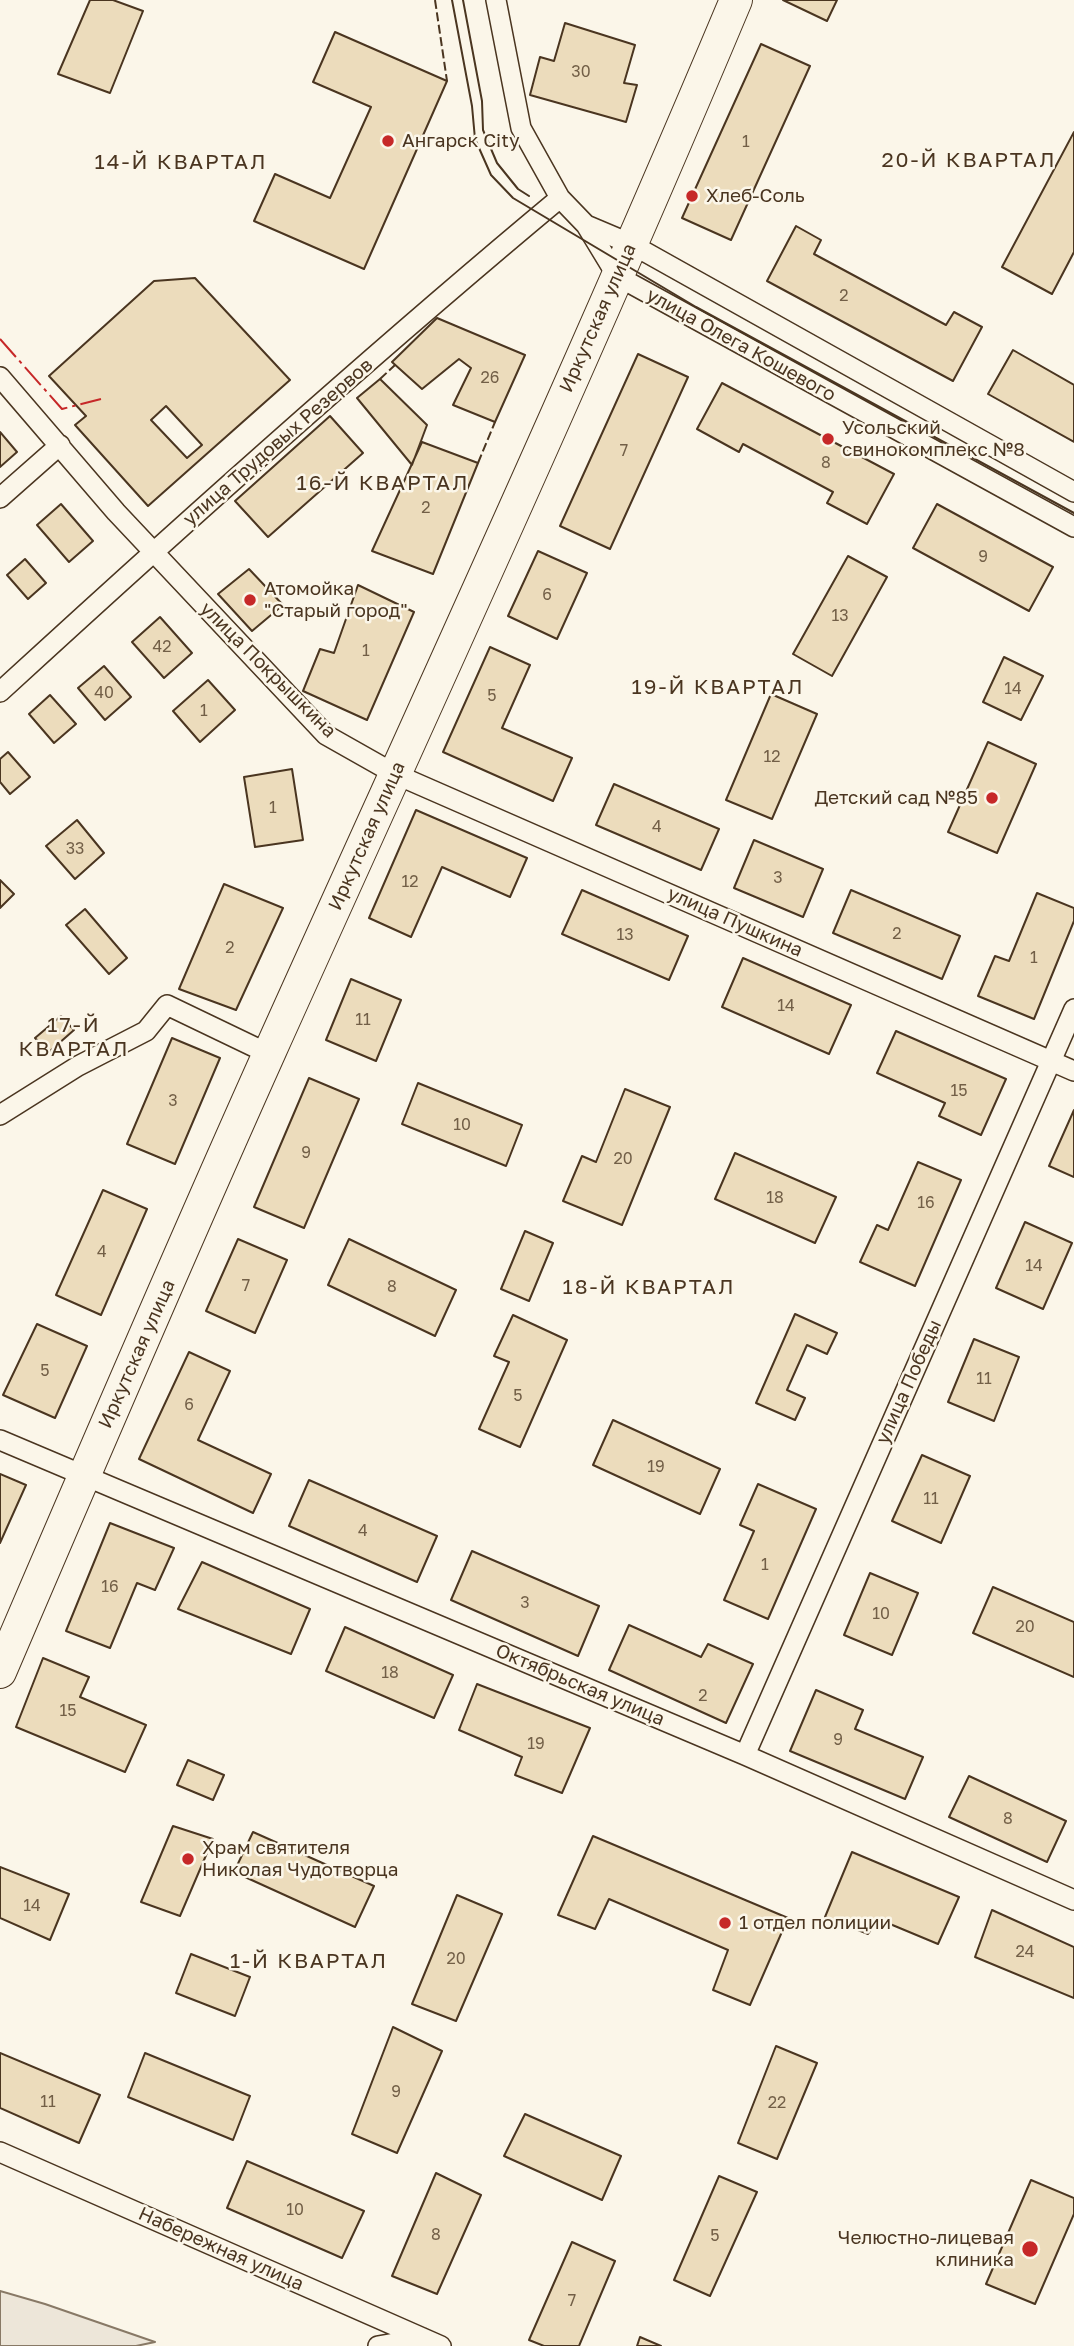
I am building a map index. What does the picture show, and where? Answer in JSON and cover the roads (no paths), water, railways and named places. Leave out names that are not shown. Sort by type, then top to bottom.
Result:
[{"type":"main road","name":"Иркутская улица","points":[[0,1672],[269,1054],[617,276],[736,0]]},
{"type":"street","points":[[496,0],[521,128],[560,198],[586,225]]},
{"type":"street","name":"улица Трудовых Резервов","points":[[0,692],[153,552],[560,198]]},
{"type":"street","name":"улица Олега Кошевого","points":[[586,225],[631,244],[1074,492]]},
{"type":"street","name":"улица Олега Кошевого","points":[[586,225],[617,276],[1074,527]]},
{"type":"street","name":"улица Покрышкина","points":[[0,377],[153,552],[327,735],[395,774]]},
{"type":"street","points":[[0,498],[60,445]]},
{"type":"street","name":"улица Пушкина","points":[[395,774],[1074,1071]]},
{"type":"street","points":[[0,1115],[78,1066],[146,1031],[167,1005],[269,1054]]},
{"type":"street","name":"улица Победы","points":[[745,1755],[1074,1009]]},
{"type":"street","name":"Октябрьская улица","points":[[0,1440],[745,1755],[1074,1900]]},
{"type":"street","name":"Набережная улица","points":[[0,2152],[442,2346]]},
{"type":"street","points":[[378,2346],[423,2338]]},
{"type":"tram line","points":[[452,0],[472,106],[475,139],[491,175],[513,198],[696,307],[1074,513]]},
{"type":"tram line","points":[[463,0],[482,101],[483,130],[497,163],[518,189],[529,196]]},
{"type":"place","name":"Ангарск City","points":[[388,141]]},
{"type":"place","name":"Хлеб-Соль","points":[[692,196]]},
{"type":"place","name":"Усольский свинокомплекс №8","points":[[828,439]]},
{"type":"place","name":"Атомойка \"Старый город\"","points":[[250,600]]},
{"type":"place","name":"Детский сад №85","points":[[992,798]]},
{"type":"place","name":"Храм святителя Николая Чудотворца","points":[[188,1859]]},
{"type":"place","name":"1 отдел полиции","points":[[725,1923]]},
{"type":"place","name":"Челюстно-лицевая клиника","points":[[1030,2249]]},
{"type":"district","name":"20-Й КВАРТАЛ","points":[[969,160]]},
{"type":"district","name":"14-Й КВАРТАЛ","points":[[181,162]]},
{"type":"district","name":"16-Й КВАРТАЛ","points":[[383,483]]},
{"type":"district","name":"19-Й КВАРТАЛ","points":[[718,687]]},
{"type":"district","name":"17-Й КВАРТАЛ","points":[[74,1037]]},
{"type":"district","name":"18-Й КВАРТАЛ","points":[[649,1287]]},
{"type":"district","name":"1-Й КВАРТАЛ","points":[[309,1961]]}]
